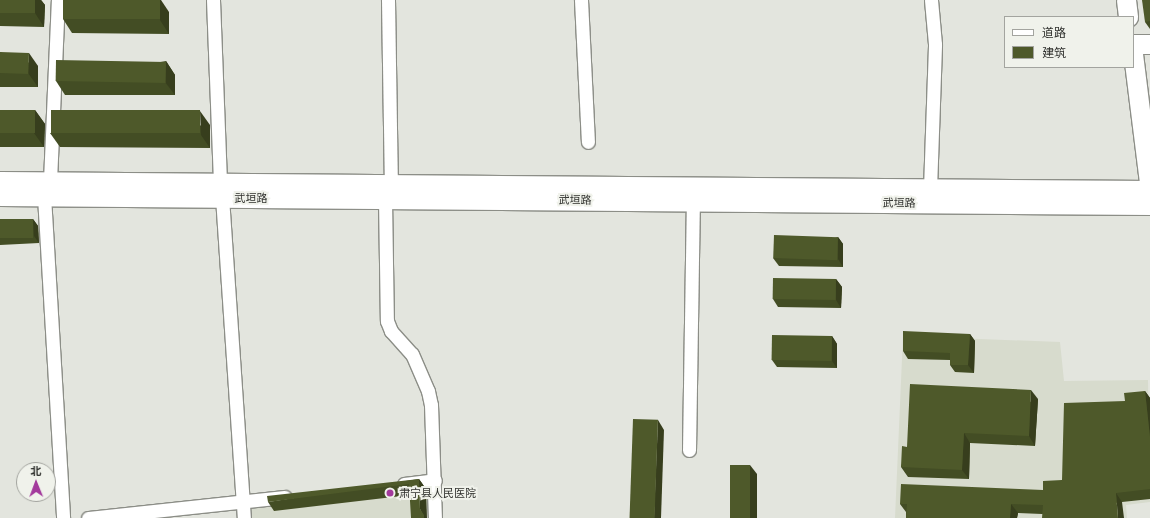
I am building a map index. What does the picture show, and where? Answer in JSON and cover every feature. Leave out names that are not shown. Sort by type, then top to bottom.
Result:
[{"type":"main road","points":[[1126,0],[1128,16]]},
{"type":"main road","points":[[1134,44],[1150,44]]},
{"type":"main road","points":[[1134,62],[1150,190]]},
{"type":"main road","name":"武垣路","points":[[0,181],[47,188],[221,190],[1150,190]]},
{"type":"main road","name":"武垣路","points":[[0,196],[47,188]]},
{"type":"main road","name":"武垣路","points":[[388,191],[692,201],[1150,206]]},
{"type":"street","points":[[58,0],[47,188],[63,518]]},
{"type":"street","points":[[213,0],[221,190],[244,518]]},
{"type":"street","points":[[388,0],[387,321],[391,330],[412,354],[428,391],[431,405],[435,518]]},
{"type":"street","points":[[581,0],[588,142]]},
{"type":"street","points":[[930,189],[935,44],[931,0]]},
{"type":"street","points":[[689,450],[692,201]]},
{"type":"street","points":[[388,486],[434,480]]},
{"type":"street","points":[[88,518],[297,496]]},
{"type":"shaded area","points":[[903,336],[1060,342],[1064,381],[1148,380],[1150,502],[1126,505],[1127,518],[895,518]]},
{"type":"shaded area","name":"肃宁县人民医院","points":[[429,484],[431,518],[252,518],[251,505]]},
{"type":"building","points":[[0,0],[35,0],[35,13],[0,13]]},
{"type":"building","points":[[63,0],[160,0],[160,19],[63,19]]},
{"type":"building","points":[[1142,0],[1150,0],[1150,21],[1145,22]]},
{"type":"building","points":[[0,52],[29,53],[28,74],[0,73]]},
{"type":"building","points":[[56,60],[166,62],[166,83],[56,81]]},
{"type":"building","points":[[0,110],[35,110],[35,133],[0,133]]},
{"type":"building","points":[[51,110],[200,110],[200,133],[51,133]]},
{"type":"building","points":[[0,219],[33,219],[33,238],[0,238]]},
{"type":"building","points":[[774,235],[838,237],[837,260],[773,258]]},
{"type":"building","points":[[773,278],[836,279],[836,300],[773,299]]},
{"type":"building","points":[[903,331],[970,334],[968,365],[950,365],[950,353],[903,351]]},
{"type":"building","points":[[772,335],[832,336],[832,361],[772,360]]},
{"type":"building","points":[[910,384],[1031,390],[1029,436],[964,433],[962,470],[901,467],[902,446],[907,447]]},
{"type":"building","points":[[1145,391],[1150,437],[1150,489],[1116,493],[1118,518],[1042,518],[1043,505],[1011,504],[1010,518],[906,518],[907,504],[900,504],[901,484],[1043,490],[1043,481],[1062,480],[1064,403],[1125,401],[1124,393]]},
{"type":"building","points":[[633,419],[658,420],[655,518],[630,518]]},
{"type":"building","points":[[730,465],[750,465],[750,518],[730,518]]},
{"type":"building","points":[[419,479],[420,509],[424,515],[424,518],[411,518],[409,484],[268,502],[267,496]]},
{"type":"place","name":"肃宁县人民医院","points":[[390,493]]}]
